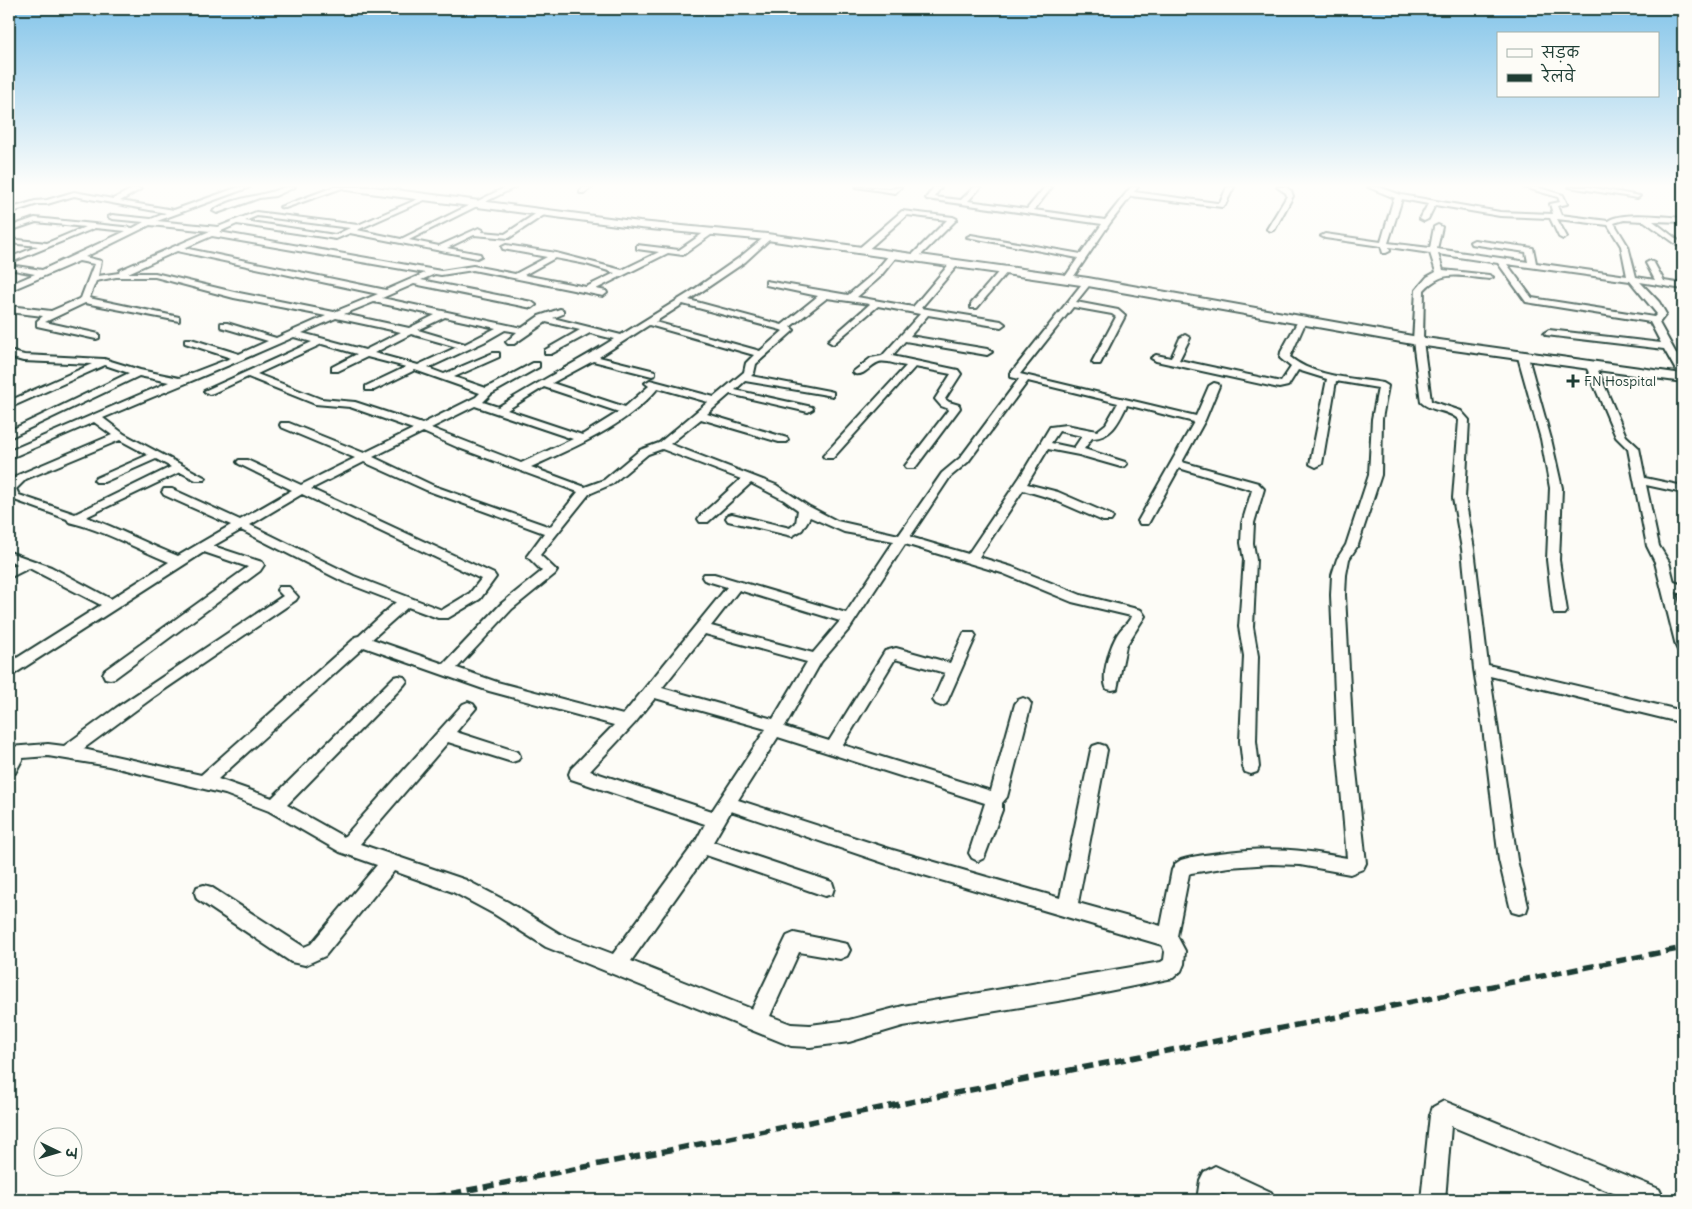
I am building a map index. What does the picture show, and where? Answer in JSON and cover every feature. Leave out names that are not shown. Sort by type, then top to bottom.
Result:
[{"type":"street","points":[[33,243],[48,245]]},
{"type":"street","points":[[9,262],[52,243]]},
{"type":"street","points":[[9,288],[107,243]]},
{"type":"street","points":[[112,276],[186,243]]},
{"type":"street","points":[[270,243],[433,272],[447,273],[473,268],[603,293]]},
{"type":"street","points":[[413,243],[477,256]]},
{"type":"street","points":[[439,249],[450,243]]},
{"type":"street","points":[[640,247],[677,254],[695,243]]},
{"type":"street","points":[[500,410],[543,383],[571,370],[681,302],[742,260],[760,243]]},
{"type":"street","points":[[810,243],[1088,282],[1302,321],[1523,357],[1683,376]]},
{"type":"street","points":[[861,251],[870,243]]},
{"type":"street","points":[[912,258],[927,243]]},
{"type":"street","points":[[1007,243],[1084,257]]},
{"type":"street","points":[[1067,280],[1093,243]]},
{"type":"street","points":[[1380,243],[1683,286]]},
{"type":"street","points":[[1434,243],[1433,250],[1440,272]]},
{"type":"street","points":[[1484,243],[1530,250],[1532,265]]},
{"type":"street","points":[[1500,260],[1529,300],[1656,320],[1661,318],[1662,314],[1658,304],[1633,279],[1623,243]]},
{"type":"street","points":[[1384,244],[1387,252]]},
{"type":"street","points":[[506,247],[588,262],[623,273]]},
{"type":"street","points":[[175,248],[387,293]]},
{"type":"street","points":[[589,289],[664,252]]},
{"type":"street","points":[[514,277],[556,255]]},
{"type":"street","points":[[850,298],[876,276],[893,256]]},
{"type":"street","points":[[78,258],[98,263],[86,300]]},
{"type":"street","points":[[1650,263],[1661,283]]},
{"type":"street","points":[[915,310],[954,264]]},
{"type":"street","points":[[9,267],[43,273]]},
{"type":"street","points":[[974,306],[1004,271]]},
{"type":"street","points":[[9,455],[94,417],[240,358],[433,272]]},
{"type":"street","points":[[1440,272],[1489,277]]},
{"type":"street","points":[[1440,272],[1439,275],[1427,282],[1420,290],[1418,341],[1426,402],[1460,415],[1464,420],[1459,498],[1468,549],[1480,669],[1491,728],[1508,860],[1519,906]]},
{"type":"street","points":[[93,279],[112,276],[155,275],[234,295],[431,336],[466,347]]},
{"type":"street","points":[[412,281],[532,305]]},
{"type":"street","points":[[1088,282],[1014,374],[1200,420]]},
{"type":"street","points":[[769,283],[826,295],[1001,324]]},
{"type":"street","points":[[784,328],[826,295]]},
{"type":"street","points":[[96,336],[40,324],[41,321],[52,314],[86,300],[176,319]]},
{"type":"street","points":[[373,300],[523,331]]},
{"type":"street","points":[[447,670],[507,606],[550,571],[533,556],[586,491],[608,482],[644,452],[663,445],[750,373],[751,363],[789,330],[681,302]]},
{"type":"street","points":[[833,341],[876,303]]},
{"type":"street","points":[[1071,304],[1116,312],[1121,316],[1096,362]]},
{"type":"street","points":[[9,310],[52,314]]},
{"type":"street","points":[[511,342],[542,318],[560,312]]},
{"type":"street","points":[[886,358],[926,312]]},
{"type":"street","points":[[335,369],[442,314]]},
{"type":"street","points":[[542,318],[621,338]]},
{"type":"street","points":[[1656,320],[1654,323],[1683,376]]},
{"type":"street","points":[[9,768],[13,752],[48,750],[109,760],[227,788],[275,806],[346,847],[459,886],[501,908],[553,941],[791,1035],[810,1036],[839,1032],[903,1016],[1064,990],[1166,971],[1174,964],[1175,951],[1167,935],[1181,870],[1187,866],[1227,858],[1268,857],[1300,857],[1350,866],[1357,863],[1345,743],[1338,595],[1339,575],[1343,559],[1352,545],[1375,475],[1377,419],[1383,386],[1312,373],[1296,366],[1285,358],[1286,352],[1302,321]]},
{"type":"street","points":[[647,322],[762,354]]},
{"type":"street","points":[[224,326],[277,341]]},
{"type":"street","points":[[370,388],[466,347],[504,327]]},
{"type":"street","points":[[548,352],[588,330]]},
{"type":"street","points":[[1549,333],[1668,347]]},
{"type":"street","points":[[294,334],[416,368],[487,392]]},
{"type":"street","points":[[904,338],[987,352]]},
{"type":"street","points":[[1174,361],[1185,338]]},
{"type":"street","points":[[188,341],[240,358]]},
{"type":"street","points":[[209,391],[322,341]]},
{"type":"street","points":[[9,354],[23,358],[104,362],[138,373],[180,381]]},
{"type":"street","points":[[445,377],[496,355]]},
{"type":"street","points":[[1523,357],[1546,439],[1556,488],[1553,560],[1560,611]]},
{"type":"street","points":[[590,358],[652,382],[716,401]]},
{"type":"street","points":[[858,372],[874,360],[886,358],[956,374],[940,399],[945,404],[955,408],[911,466]]},
{"type":"street","points":[[1156,358],[1279,385],[1284,384],[1296,366]]},
{"type":"street","points":[[9,405],[104,362]]},
{"type":"street","points":[[829,456],[913,364]]},
{"type":"street","points":[[9,670],[179,561],[302,489],[474,402],[487,392],[536,365]]},
{"type":"street","points":[[1591,366],[1621,437],[1633,448],[1653,546],[1662,562],[1683,646]]},
{"type":"street","points":[[9,435],[138,373]]},
{"type":"street","points":[[249,374],[319,402],[351,404],[422,428],[463,446],[586,491]]},
{"type":"street","points":[[1316,464],[1332,377]]},
{"type":"street","points":[[744,378],[830,394]]},
{"type":"street","points":[[617,965],[702,846],[716,820],[775,728],[816,659],[849,618],[946,475],[964,460],[1025,378]]},
{"type":"street","points":[[522,467],[583,439],[627,411],[652,382]]},
{"type":"street","points":[[543,383],[627,411]]},
{"type":"street","points":[[1144,521],[1200,420],[1214,386]]},
{"type":"street","points":[[728,391],[808,409]]},
{"type":"street","points":[[474,402],[583,439]]},
{"type":"street","points":[[972,558],[1020,486],[1054,428],[1098,435],[1104,432],[1124,402]]},
{"type":"street","points":[[699,415],[783,440]]},
{"type":"street","points":[[94,417],[120,436],[200,478]]},
{"type":"street","points":[[285,425],[364,457],[430,488],[552,532]]},
{"type":"street","points":[[1078,452],[1077,450],[1088,434]]},
{"type":"street","points":[[120,436],[22,477],[10,488],[14,497],[73,519],[108,529],[132,542],[179,561]]},
{"type":"street","points":[[663,445],[749,478],[796,502],[804,509],[833,524],[848,529],[902,539],[972,558],[1007,570],[1077,599],[1136,613],[1138,616],[1136,625],[1126,632],[1120,644],[1112,685]]},
{"type":"street","points":[[1044,445],[1121,464]]},
{"type":"street","points":[[100,480],[156,455]]},
{"type":"street","points":[[168,492],[240,525],[322,568],[442,615],[478,596],[489,576],[243,462]]},
{"type":"street","points":[[1177,464],[1254,485],[1258,489],[1248,523],[1247,543],[1250,560],[1246,627],[1251,656],[1248,741],[1251,767]]},
{"type":"street","points":[[73,519],[180,467]]},
{"type":"street","points":[[704,518],[749,478]]},
{"type":"street","points":[[1640,480],[1683,489]]},
{"type":"street","points":[[1020,486],[1054,495],[1108,518]]},
{"type":"street","points":[[732,518],[790,532],[799,527],[804,520],[804,509]]},
{"type":"street","points":[[110,674],[257,565],[203,547]]},
{"type":"street","points":[[9,556],[46,570],[112,605]]},
{"type":"street","points":[[9,574],[28,564]]},
{"type":"street","points":[[709,577],[849,618]]},
{"type":"street","points":[[716,820],[577,774],[629,719],[736,585]]},
{"type":"street","points":[[1668,586],[1683,590]]},
{"type":"street","points":[[68,753],[130,705],[238,635],[291,597],[284,590]]},
{"type":"street","points":[[204,782],[360,640],[406,601]]},
{"type":"street","points":[[702,628],[816,659]]},
{"type":"street","points":[[941,700],[969,636]]},
{"type":"street","points":[[360,640],[494,686],[618,720],[629,719]]},
{"type":"street","points":[[832,749],[890,654],[896,653],[954,670]]},
{"type":"street","points":[[1480,669],[1683,717]]},
{"type":"street","points":[[275,806],[399,681]]},
{"type":"street","points":[[651,691],[775,728],[832,749],[994,798],[998,797],[1023,704]]},
{"type":"street","points":[[346,847],[468,708]]},
{"type":"street","points":[[445,734],[512,756]]},
{"type":"street","points":[[1067,909],[1099,750]]},
{"type":"street","points":[[978,853],[993,810],[994,798]]},
{"type":"street","points":[[727,803],[893,858],[1067,909],[1167,935]]},
{"type":"street","points":[[702,846],[824,888]]},
{"type":"street","points":[[204,894],[298,955],[305,956],[318,950],[390,863]]},
{"type":"street","points":[[757,1021],[794,942],[840,950]]},
{"type":"street","points":[[1433,1200],[1441,1116],[1444,1112],[1651,1197]]},
{"type":"street","points":[[1209,1200],[1212,1180],[1215,1178],[1263,1200]]},
{"type":"railway","points":[[419,1200],[1683,948]]},
{"type":"place","name":"FN Hospital","points":[[1573,381]]}]
